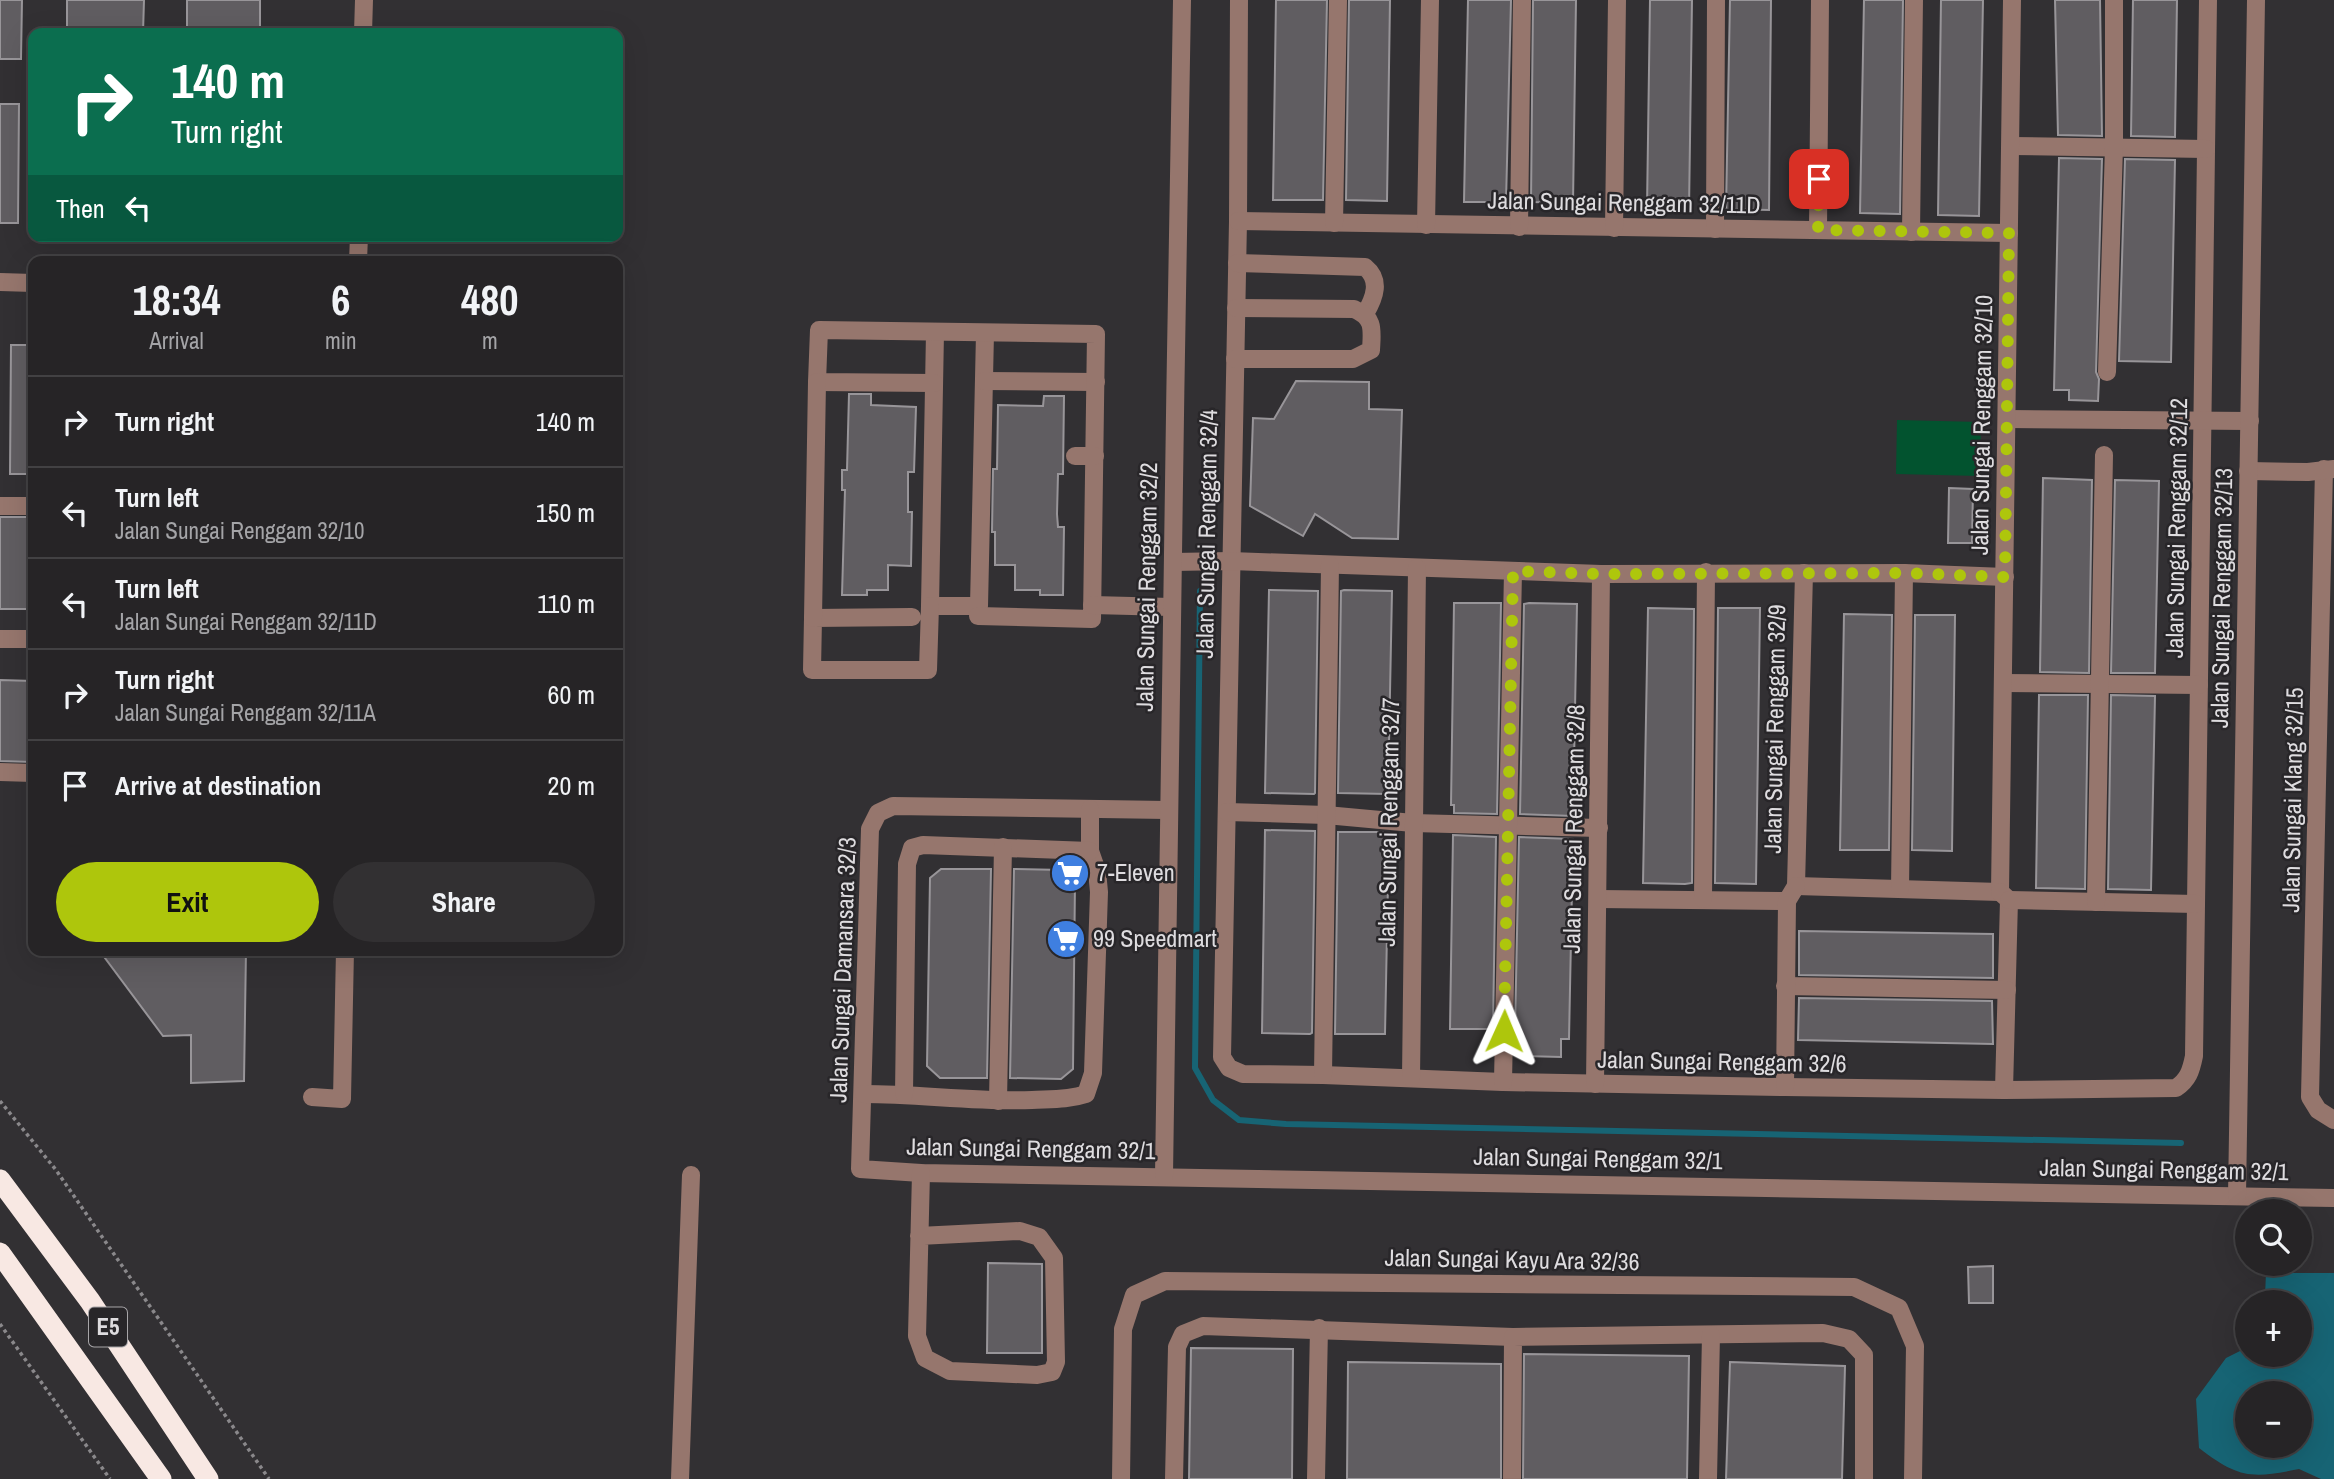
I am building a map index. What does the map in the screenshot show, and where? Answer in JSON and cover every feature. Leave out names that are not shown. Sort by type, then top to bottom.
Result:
[{"type":"highway","name":"E5","points":[[0,1180],[90,1301],[208,1479]]},
{"type":"highway","name":"E5","points":[[0,1253],[161,1479]]},
{"type":"street","points":[[363,28],[364,0]]},
{"type":"street","name":"Jalan Sungai Renggam 32/2","points":[[1164,1176],[1167,810],[1182,0]]},
{"type":"street","name":"Jalan Sungai Renggam 32/4","points":[[1229,1068],[1222,1057],[1238,221],[1239,0]]},
{"type":"street","points":[[1334,223],[1338,0]]},
{"type":"street","points":[[1426,225],[1430,0]]},
{"type":"street","points":[[1518,227],[1522,0]]},
{"type":"street","points":[[1614,228],[1617,0]]},
{"type":"street","points":[[1715,229],[1716,0]]},
{"type":"street","points":[[1818,230],[1820,0]]},
{"type":"street","points":[[1911,232],[1914,0]]},
{"type":"street","name":"Jalan Sungai Renggam 32/10","points":[[2004,1090],[2007,990],[2003,684],[2012,0]]},
{"type":"street","points":[[2107,372],[2114,147],[2114,0]]},
{"type":"street","name":"Jalan Sungai Renggam 32/12","points":[[2194,1056],[2208,0]]},
{"type":"street","name":"Jalan Sungai Renggam 32/13","points":[[2237,1196],[2256,0]]},
{"type":"street","points":[[2011,146],[2206,149]]},
{"type":"street","name":"Jalan Sungai Renggam 32/11D","points":[[1238,221],[2009,233]]},
{"type":"street","points":[[1237,263],[1365,267],[1373,274],[1376,289],[1365,313]]},
{"type":"street","points":[[0,282],[28,283]]},
{"type":"street","points":[[1235,359],[1353,359],[1371,350],[1372,327],[1365,313],[1354,309],[1236,308]]},
{"type":"street","points":[[935,332],[928,670],[812,670],[819,330],[1096,334],[1092,619],[978,616]]},
{"type":"street","points":[[930,606],[979,606],[985,332]]},
{"type":"street","points":[[984,381],[1096,382]]},
{"type":"street","points":[[817,382],[934,383]]},
{"type":"street","points":[[2007,419],[2249,421]]},
{"type":"street","points":[[2096,902],[2104,455]]},
{"type":"street","points":[[1074,456],[1095,456]]},
{"type":"street","points":[[2248,471],[2293,472],[2329,469]]},
{"type":"street","name":"Jalan Sungai Klang 32/15","points":[[2329,469],[2325,829],[2310,1097],[2318,1110],[2334,1120]]},
{"type":"street","points":[[0,506],[28,506]]},
{"type":"street","points":[[1173,562],[1231,561],[1601,574],[1904,573],[2005,577]]},
{"type":"street","points":[[1324,1074],[1329,565]]},
{"type":"street","name":"Jalan Sungai Renggam 32/7","points":[[1411,1078],[1417,568]]},
{"type":"street","points":[[1503,1082],[1513,571]]},
{"type":"street","points":[[1703,899],[1706,572]]},
{"type":"street","name":"Jalan Sungai Renggam 32/9","points":[[1785,1087],[1785,986],[1804,573]]},
{"type":"street","points":[[1900,889],[1904,573]]},
{"type":"street","name":"Jalan Sungai Renggam 32/8","points":[[1595,1084],[1601,574]]},
{"type":"street","points":[[1092,605],[1171,607]]},
{"type":"street","points":[[813,618],[912,617]]},
{"type":"street","points":[[0,639],[28,639]]},
{"type":"street","points":[[2003,684],[2199,685]]},
{"type":"street","points":[[0,772],[28,773]]},
{"type":"street","name":"Jalan Sungai Damansara 32/3","points":[[860,1169],[870,829],[878,813],[893,806],[1167,810]]},
{"type":"street","points":[[864,1094],[998,1101],[1073,1098],[1086,1094],[1093,1073],[1099,892],[1097,871],[1090,850],[1090,809]]},
{"type":"street","points":[[1227,812],[1599,828]]},
{"type":"street","points":[[904,1094],[907,864],[912,848],[923,845],[1090,850]]},
{"type":"street","points":[[998,1101],[1003,846]]},
{"type":"street","points":[[1598,898],[1703,899],[1900,889],[2096,902],[2196,904]]},
{"type":"street","points":[[312,1097],[342,1099],[345,956]]},
{"type":"street","points":[[1785,986],[2007,990]]},
{"type":"street","name":"Jalan Sungai Renggam 32/6","points":[[1229,1068],[1242,1074],[1324,1074],[1503,1082],[2166,1090],[2176,1088],[2186,1081],[2194,1056]]},
{"type":"street","name":"Jalan Sungai Renggam 32/1","points":[[860,1169],[921,1173],[2334,1198]]},
{"type":"street","points":[[919,1236],[1020,1231],[1039,1237],[1054,1258],[1056,1362],[1052,1372],[1037,1375],[950,1371],[925,1359],[917,1336],[919,1236],[921,1173]]},
{"type":"street","points":[[680,1479],[691,1175]]},
{"type":"street","name":"Jalan Sungai Kayu Ara 32/36","points":[[1121,1479],[1123,1329],[1134,1295],[1165,1281],[1854,1287],[1899,1308],[1915,1346],[1913,1479]]},
{"type":"street","points":[[1174,1479],[1177,1347],[1183,1334],[1203,1326],[1513,1336],[1823,1333],[1849,1339],[1864,1355],[1864,1479]]},
{"type":"street","points":[[1316,1479],[1319,1328]]},
{"type":"street","points":[[1708,1479],[1712,1335]]},
{"type":"street","points":[[1512,1479],[1513,1336]]},
{"type":"path","points":[[0,1101],[56,1170],[269,1479]]},
{"type":"path","points":[[0,1325],[110,1479]]},
{"type":"green space","points":[[1897,420],[1981,422],[1980,476],[1896,474]]},
{"type":"water","points":[[2334,1273],[2334,1479],[2321,1479],[2299,1469],[2269,1474],[2246,1474],[2224,1465],[2199,1448],[2196,1399],[2226,1358],[2235,1354],[2235,1367],[2312,1367],[2312,1290],[2265,1290],[2266,1276]]},
{"type":"building","points":[[0,0],[22,0],[21,59],[0,59]]},
{"type":"building","points":[[67,0],[144,0],[143,28],[67,28]]},
{"type":"building","points":[[187,0],[260,0],[260,28],[187,28]]},
{"type":"building","points":[[1276,0],[1327,0],[1323,200],[1273,200]]},
{"type":"building","points":[[1349,0],[1390,0],[1387,201],[1346,200]]},
{"type":"building","points":[[1468,0],[1511,0],[1506,202],[1464,202]]},
{"type":"building","points":[[1533,0],[1576,0],[1573,203],[1531,202]]},
{"type":"building","points":[[1650,0],[1692,0],[1689,209],[1647,208]]},
{"type":"building","points":[[1730,0],[1771,0],[1769,210],[1726,209]]},
{"type":"building","points":[[1864,0],[1903,0],[1900,214],[1860,213]]},
{"type":"building","points":[[1941,0],[1983,0],[1979,216],[1938,215]]},
{"type":"building","points":[[2055,0],[2100,0],[2102,136],[2058,135]]},
{"type":"building","points":[[2133,0],[2177,0],[2175,137],[2131,136]]},
{"type":"building","points":[[0,104],[19,104],[18,223],[0,223]]},
{"type":"building","points":[[2059,158],[2102,159],[2096,372],[2099,379],[2098,401],[2069,400],[2069,390],[2054,390]]},
{"type":"building","points":[[2125,159],[2175,160],[2171,362],[2119,361]]},
{"type":"building","points":[[11,345],[28,345],[28,474],[10,474]]},
{"type":"building","points":[[1296,381],[1369,382],[1369,409],[1402,410],[1398,539],[1352,538],[1315,514],[1303,536],[1250,506],[1253,418],[1274,419]]},
{"type":"building","points":[[849,394],[871,394],[871,405],[916,407],[914,472],[908,472],[908,512],[912,512],[911,566],[888,565],[888,590],[867,590],[867,595],[842,595],[845,490],[842,490],[842,470],[847,470]]},
{"type":"building","points":[[1044,396],[1064,396],[1063,474],[1058,474],[1057,514],[1058,527],[1064,527],[1063,595],[1040,595],[1040,590],[1015,590],[1015,565],[995,565],[995,532],[992,532],[993,469],[997,469],[998,405],[1043,406]]},
{"type":"building","points":[[2043,478],[2092,480],[2089,673],[2040,672]]},
{"type":"building","points":[[2115,480],[2159,481],[2155,673],[2111,673]]},
{"type":"building","points":[[1949,488],[1973,489],[1972,543],[1948,543]]},
{"type":"building","points":[[0,517],[28,517],[28,609],[0,609]]},
{"type":"building","points":[[1269,590],[1318,591],[1314,794],[1265,793]]},
{"type":"building","points":[[1341,591],[1392,591],[1388,794],[1338,793]]},
{"type":"building","points":[[1454,603],[1501,603],[1497,814],[1454,813],[1454,805],[1451,805]]},
{"type":"building","points":[[1524,604],[1577,604],[1573,816],[1520,814]]},
{"type":"building","points":[[1648,608],[1694,609],[1692,883],[1643,883]]},
{"type":"building","points":[[1718,608],[1760,608],[1756,884],[1715,883]]},
{"type":"building","points":[[1844,614],[1892,615],[1889,850],[1840,850]]},
{"type":"building","points":[[1915,615],[1955,615],[1952,851],[1912,850]]},
{"type":"building","points":[[0,680],[28,681],[28,762],[0,761]]},
{"type":"building","points":[[2039,695],[2088,695],[2085,889],[2036,888]]},
{"type":"building","points":[[2111,695],[2155,696],[2151,890],[2108,889]]},
{"type":"building","points":[[1265,830],[1315,831],[1310,1034],[1262,1033]]},
{"type":"building","points":[[1338,832],[1389,832],[1385,1034],[1335,1034]]},
{"type":"building","points":[[1453,835],[1496,837],[1493,1029],[1450,1029]]},
{"type":"building","points":[[1519,837],[1573,839],[1569,1039],[1561,1039],[1561,1057],[1521,1056],[1521,1030],[1515,1030]]},
{"type":"building","points":[[941,869],[991,869],[987,1078],[940,1078],[927,1066],[930,878]]},
{"type":"building","points":[[1014,869],[1063,870],[1075,881],[1073,1069],[1061,1079],[1010,1078]]},
{"type":"building","points":[[1799,931],[1993,934],[1993,978],[1799,975]]},
{"type":"building","points":[[103,956],[246,956],[244,1081],[191,1083],[191,1035],[163,1036]]},
{"type":"building","points":[[1799,998],[1992,1001],[1993,1044],[1798,1040]]},
{"type":"building","points":[[988,1263],[1042,1264],[1042,1353],[987,1353]]},
{"type":"building","points":[[1993,1266],[1993,1303],[1969,1303],[1968,1267]]},
{"type":"building","points":[[1191,1348],[1293,1349],[1292,1479],[1189,1479]]},
{"type":"building","points":[[1524,1354],[1689,1356],[1687,1479],[1523,1479]]},
{"type":"building","points":[[1348,1362],[1501,1364],[1501,1479],[1347,1479]]},
{"type":"building","points":[[1730,1362],[1845,1366],[1842,1479],[1726,1479]]},
{"type":"waterway","points":[[1200,591],[1195,1068],[1213,1100],[1239,1120],[1286,1124],[2181,1143]]},
{"type":"place","name":"7-Eleven","points":[[1070,873]]},
{"type":"place","name":"99 Speedmart","points":[[1066,939]]},
{"type":"route","points":[[1504,1031],[1513,571],[1601,574],[1904,573],[2005,577],[2009,233],[1818,230],[1819,179]]}]
